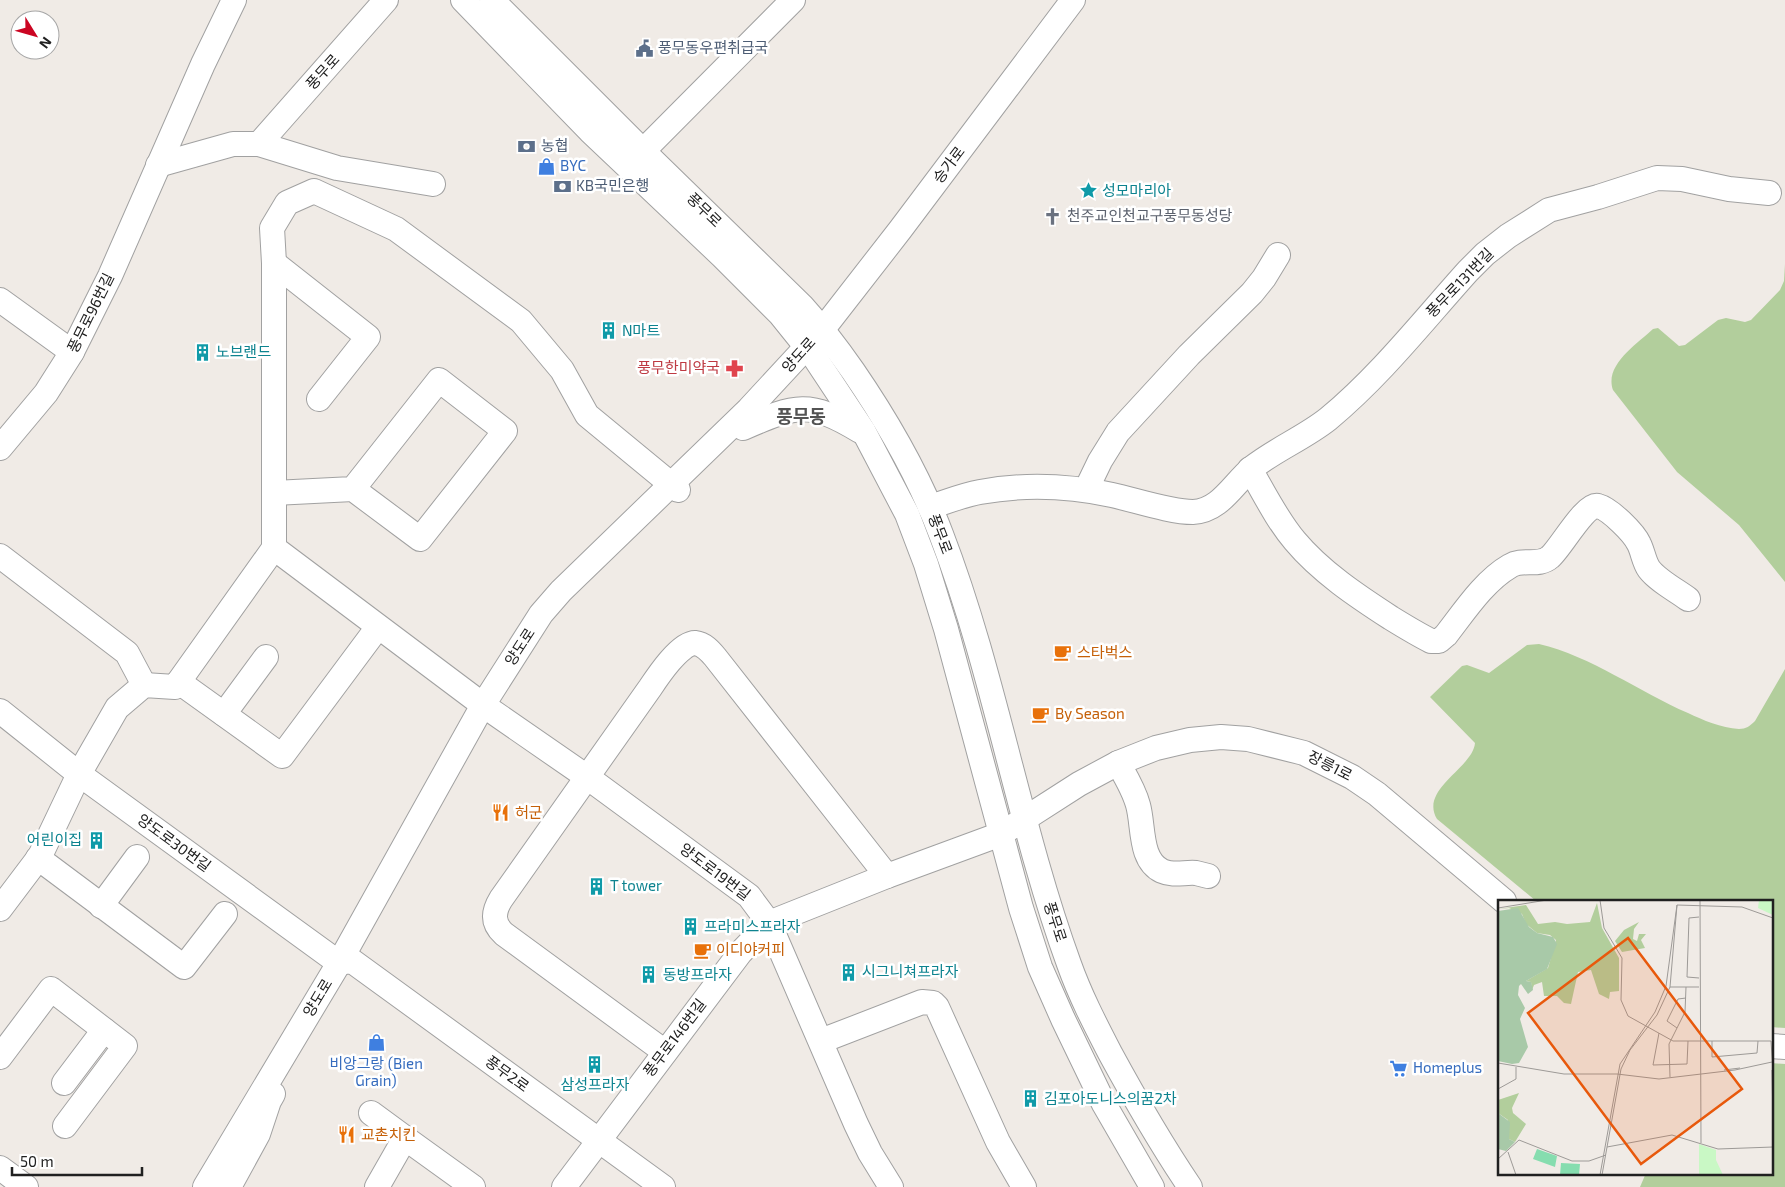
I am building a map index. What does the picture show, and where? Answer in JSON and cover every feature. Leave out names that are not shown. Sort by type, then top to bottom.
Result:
[{"type":"street","name":"풍무로96번길","points":[[0,448],[46,394],[72,352],[110,276],[158,165],[234,0]]},
{"type":"street","name":"풍무로","points":[[259,144],[386,0]]},
{"type":"street","name":"풍무로","points":[[463,0],[590,131],[635,158],[777,280],[823,328],[878,408],[902,449],[930,507],[956,575],[989,685],[1043,886],[1070,966],[1095,1024],[1139,1105],[1190,1187]]},
{"type":"street","name":"풍무로","points":[[492,0],[754,288],[780,314],[810,350],[864,432],[907,514],[926,564],[946,629],[1021,908],[1040,967],[1104,1104],[1152,1187]]},
{"type":"street","points":[[635,158],[793,0]]},
{"type":"street","name":"승가로","points":[[823,328],[894,238],[1073,0]]},
{"type":"street","points":[[158,165],[232,144],[259,144],[337,168],[433,184]]},
{"type":"street","name":"풍무로131번길","points":[[930,507],[961,497],[997,490],[1022,488],[1086,490],[1182,511],[1201,511],[1219,502],[1250,469],[1303,437],[1327,419],[1371,378],[1484,254],[1549,210],[1605,195],[1657,178],[1682,179],[1729,189],[1769,193]]},
{"type":"street","points":[[0,909],[38,858],[79,774],[118,708],[144,685],[175,687],[274,548],[274,263],[272,228],[287,203],[314,191],[396,229],[521,321],[562,370],[587,415],[674,487]]},
{"type":"street","points":[[1086,490],[1100,461],[1118,432],[1194,350],[1252,293],[1278,255]]},
{"type":"street","points":[[274,263],[368,337],[319,399]]},
{"type":"street","points":[[0,300],[72,352]]},
{"type":"street","name":"양도로","points":[[674,487],[765,407],[810,350],[823,328]]},
{"type":"street","name":"양도로","points":[[229,1187],[258,1134],[269,1101],[487,707],[566,599],[778,379],[810,350]]},
{"type":"street","points":[[274,493],[353,489],[420,539],[505,432],[438,380],[353,489]]},
{"type":"street","points":[[743,428],[783,412],[812,409],[836,416],[864,432]]},
{"type":"street","points":[[1250,469],[1285,528],[1318,565],[1381,611],[1431,641],[1439,641],[1446,635],[1485,587],[1510,566],[1519,562],[1542,562],[1550,558],[1590,507],[1594,505],[1607,511],[1632,533],[1638,541],[1649,569],[1688,599]]},
{"type":"street","name":"양도로19번길","points":[[274,548],[487,707],[741,889],[758,906],[769,923],[856,1124],[870,1153],[891,1187]]},
{"type":"street","points":[[0,556],[127,653],[144,685]]},
{"type":"street","points":[[179,682],[282,756],[378,627]]},
{"type":"street","points":[[664,1052],[504,934],[498,928],[494,915],[496,906],[667,665],[689,645],[695,643],[702,645],[715,657],[887,876]]},
{"type":"street","points":[[224,714],[266,657]]},
{"type":"street","name":"양도로30번길","points":[[0,712],[79,774],[346,962]]},
{"type":"street","name":"장릉1로","points":[[1001,834],[1079,784],[1118,763],[1156,748],[1190,740],[1221,737],[1248,739],[1304,753],[1352,777],[1377,794],[1503,900]]},
{"type":"street","points":[[1118,763],[1133,790],[1138,805],[1145,848],[1154,866],[1170,874],[1196,873],[1208,876]]},
{"type":"street","name":"풍무로146번길","points":[[564,1187],[740,953],[769,923],[887,876],[1001,834]]},
{"type":"street","points":[[101,906],[137,857]]},
{"type":"street","points":[[38,858],[184,967],[225,914]]},
{"type":"street","name":"양도로","points":[[205,1187],[346,962]]},
{"type":"street","name":"풍무2로","points":[[346,962],[663,1187]]},
{"type":"street","points":[[0,1058],[51,989],[125,1046],[65,1126]]},
{"type":"street","points":[[821,1041],[922,1002],[933,1003],[937,1007],[998,1142],[1024,1187]]},
{"type":"street","points":[[64,1083],[104,1030]]},
{"type":"street","points":[[1772,1046],[1785,1047]]},
{"type":"street","points":[[372,1113],[473,1187]]},
{"type":"street","points":[[377,1187],[405,1138]]},
{"type":"street","points":[[0,1168],[26,1187]]},
{"type":"green space","points":[[1785,264],[1785,582],[1739,525],[1677,472],[1613,390],[1611,381],[1617,364],[1631,348],[1653,329],[1658,328],[1679,346],[1685,345],[1718,320],[1726,318],[1745,322],[1751,320],[1780,290],[1784,281]]},
{"type":"green space","points":[[1539,644],[1577,657],[1700,718],[1719,725],[1739,729],[1748,727],[1755,721],[1785,669],[1785,1028],[1772,1027],[1772,900],[1535,900],[1437,819],[1433,808],[1435,798],[1441,788],[1466,761],[1475,743],[1430,697],[1462,666],[1467,665],[1489,673],[1527,645]]},
{"type":"green space","points":[[1772,1063],[1785,1064],[1785,1187],[1640,1187],[1646,1174],[1772,1174]]},
{"type":"place","name":"풍무동우편취급국","points":[[644,48]]},
{"type":"place","name":"농협","points":[[527,146]]},
{"type":"place","name":"BYC","points":[[546,166]]},
{"type":"place","name":"KB국민은행","points":[[562,186]]},
{"type":"place","name":"성모마리아","points":[[1088,191]]},
{"type":"place","name":"천주교인천교구풍무동성당","points":[[1053,216]]},
{"type":"place","name":"N마트","points":[[608,331]]},
{"type":"place","name":"노브랜드","points":[[202,352]]},
{"type":"place","name":"풍무한미약국","points":[[734,368]]},
{"type":"place","name":"스타벅스","points":[[1063,653]]},
{"type":"place","name":"By Season","points":[[1041,714]]},
{"type":"place","name":"허군","points":[[501,813]]},
{"type":"place","name":"어린이집","points":[[96,840]]},
{"type":"place","name":"T tower","points":[[596,886]]},
{"type":"place","name":"프라미스프라자","points":[[690,927]]},
{"type":"place","name":"이디야커피","points":[[702,950]]},
{"type":"place","name":"시그니쳐프라자","points":[[848,972]]},
{"type":"place","name":"동방프라자","points":[[649,975]]},
{"type":"place","name":"비앙그랑 (Bien Grain)","points":[[376,1043]]},
{"type":"place","name":"삼성프라자","points":[[595,1064]]},
{"type":"place","name":"Homeplus","points":[[1399,1068]]},
{"type":"place","name":"김포아도니스의꿈2차","points":[[1030,1099]]},
{"type":"place","name":"교촌치킨","points":[[347,1135]]},
{"type":"district","name":"풍무동","points":[[801,417]]}]
